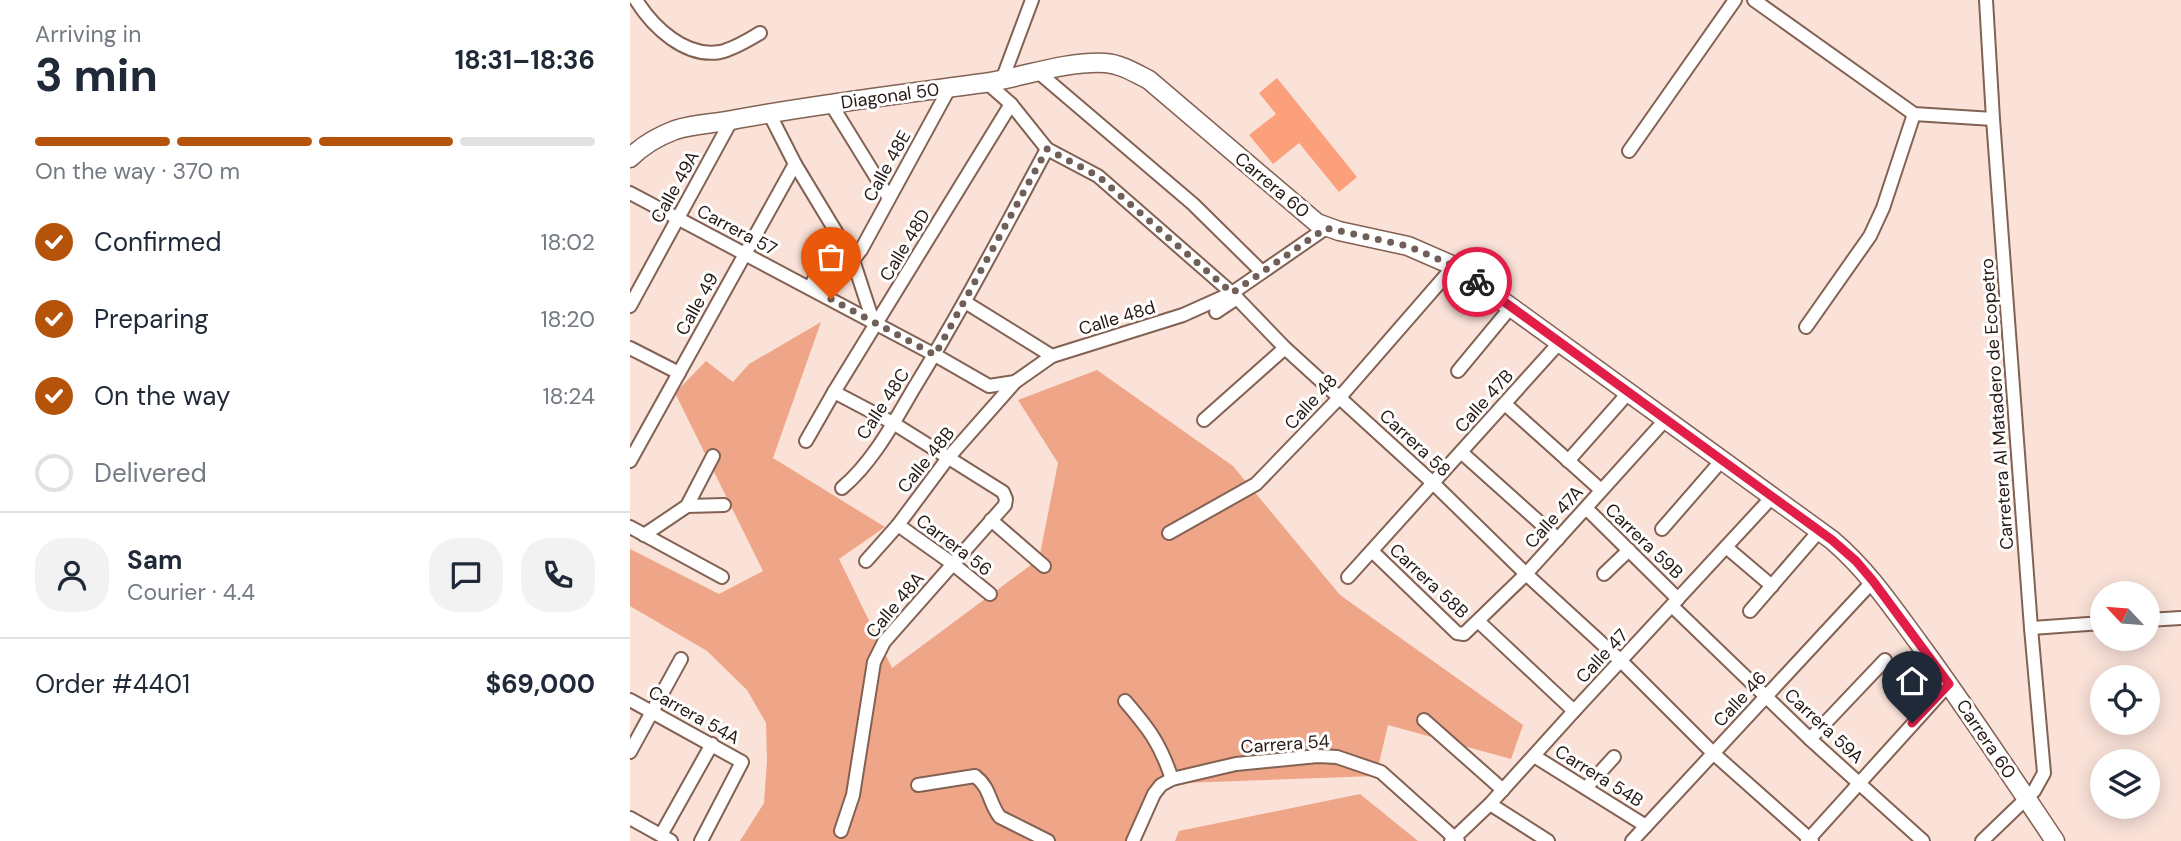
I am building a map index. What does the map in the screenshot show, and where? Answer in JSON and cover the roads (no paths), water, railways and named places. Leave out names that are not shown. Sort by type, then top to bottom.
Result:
[{"type":"street","points":[[636,0],[646,17],[685,47],[705,52],[721,52],[760,33]]},
{"type":"street","points":[[994,81],[1032,0]]},
{"type":"street","points":[[1629,151],[1735,0]]},
{"type":"street","points":[[1754,0],[1914,114],[1993,118]]},
{"type":"street","name":"Carretera Al Matadero de Ecopetro","points":[[1982,841],[2027,799],[2044,774],[1986,0]]},
{"type":"street","name":"Diagonal 50","points":[[630,158],[638,150],[673,131],[701,123],[731,121],[769,113],[994,81],[1082,63],[1107,63]]},
{"type":"street","name":"Carrera 60","points":[[1107,63],[1124,67],[1149,80],[1317,223],[1326,228],[1408,246],[1454,266],[1820,530],[1856,561],[1873,581],[1949,684],[2055,841]]},
{"type":"street","points":[[1038,72],[1193,204],[1262,272]]},
{"type":"street","name":"Carrera 58","points":[[994,81],[1047,149],[1098,176],[1234,295],[1285,348],[1433,483],[1526,574],[1621,661],[1713,753],[1809,840]]},
{"type":"street","name":"Calle 48E","points":[[853,260],[950,87]]},
{"type":"street","points":[[831,104],[889,198]]},
{"type":"street","name":"Calle 48D","points":[[806,441],[875,323],[1011,104]]},
{"type":"street","points":[[769,113],[795,164],[853,260],[875,323]]},
{"type":"street","points":[[1805,327],[1870,236],[1914,114]]},
{"type":"street","name":"Calle 49A","points":[[630,306],[731,121]]},
{"type":"street","name":"Calle 48C","points":[[842,488],[856,476],[894,423],[965,302],[1047,149]]},
{"type":"street","name":"Calle 49","points":[[630,461],[795,164]]},
{"type":"street","name":"Carrera 57","points":[[630,193],[989,386],[1015,382]]},
{"type":"street","points":[[1216,312],[1262,272],[1326,228]]},
{"type":"street","points":[[810,288],[836,233]]},
{"type":"street","name":"Calle 48","points":[[1169,533],[1256,484],[1340,397],[1454,266]]},
{"type":"street","name":"Calle 48d","points":[[1015,382],[1052,356],[1183,315],[1234,295]]},
{"type":"street","points":[[965,302],[1052,356]]},
{"type":"street","points":[[1458,371],[1511,307]]},
{"type":"street","name":"Calle 47B","points":[[1348,576],[1560,342]]},
{"type":"street","points":[[630,348],[678,373]]},
{"type":"street","points":[[1203,420],[1285,348]]},
{"type":"street","name":"Calle 48B","points":[[866,561],[948,458],[1015,382]]},
{"type":"street","points":[[834,392],[894,423],[948,458]]},
{"type":"street","points":[[1568,461],[1629,392]]},
{"type":"street","name":"Carrera 59B","points":[[1505,404],[1601,491]]},
{"type":"street","name":"Calle 47A","points":[[1464,634],[1526,574],[1666,419]]},
{"type":"street","points":[[1461,452],[1558,539]]},
{"type":"street","points":[[644,535],[687,506],[713,456]]},
{"type":"street","name":"Calle 48A","points":[[841,831],[853,795],[874,662],[878,652],[1005,505],[1003,492],[948,458]]},
{"type":"street","points":[[1662,529],[1722,460]]},
{"type":"street","name":"Calle 47","points":[[1454,840],[1773,496]]},
{"type":"street","points":[[687,506],[724,505]]},
{"type":"street","name":"Carrera 59B","points":[[1586,508],[1629,550],[1675,603]]},
{"type":"street","points":[[991,520],[1044,566]]},
{"type":"street","name":"Carrera 56","points":[[898,524],[990,594]]},
{"type":"street","points":[[630,527],[722,577]]},
{"type":"street","points":[[1750,611],[1820,530]]},
{"type":"street","points":[[1726,547],[1772,586]]},
{"type":"street","points":[[1604,574],[1629,550]]},
{"type":"street","name":"Carrera 58B","points":[[1371,551],[1457,633],[1464,634]]},
{"type":"street","name":"Calle 46","points":[[1632,841],[1873,581]]},
{"type":"street","name":"Carrera 59A","points":[[1675,603],[1767,697],[1923,841]]},
{"type":"street","points":[[2160,619],[2181,618]]},
{"type":"street","name":"Carrera 58B","points":[[1478,621],[1574,711]]},
{"type":"street","points":[[2031,628],[2090,624]]},
{"type":"street","points":[[630,752],[681,659]]},
{"type":"street","points":[[1810,738],[1885,660]]},
{"type":"street","points":[[1809,840],[1858,782],[1949,684]]},
{"type":"street","name":"Carrera 54A","points":[[630,700],[742,762],[701,841]]},
{"type":"street","points":[[1125,701],[1162,750],[1172,779],[1161,785],[1154,794],[1133,841]]},
{"type":"street","points":[[1424,720],[1503,790]]},
{"type":"street","points":[[630,818],[666,838],[712,744]]},
{"type":"street","name":"Carrera 54","points":[[1172,779],[1236,764],[1318,756],[1337,757],[1381,772],[1454,840]]},
{"type":"street","name":"Carrera 54B","points":[[1534,756],[1646,826]]},
{"type":"street","points":[[1586,788],[1614,757]]},
{"type":"street","points":[[918,785],[975,776],[987,788],[1000,817],[1048,841]]},
{"type":"street","points":[[1490,804],[1548,841]]}]
